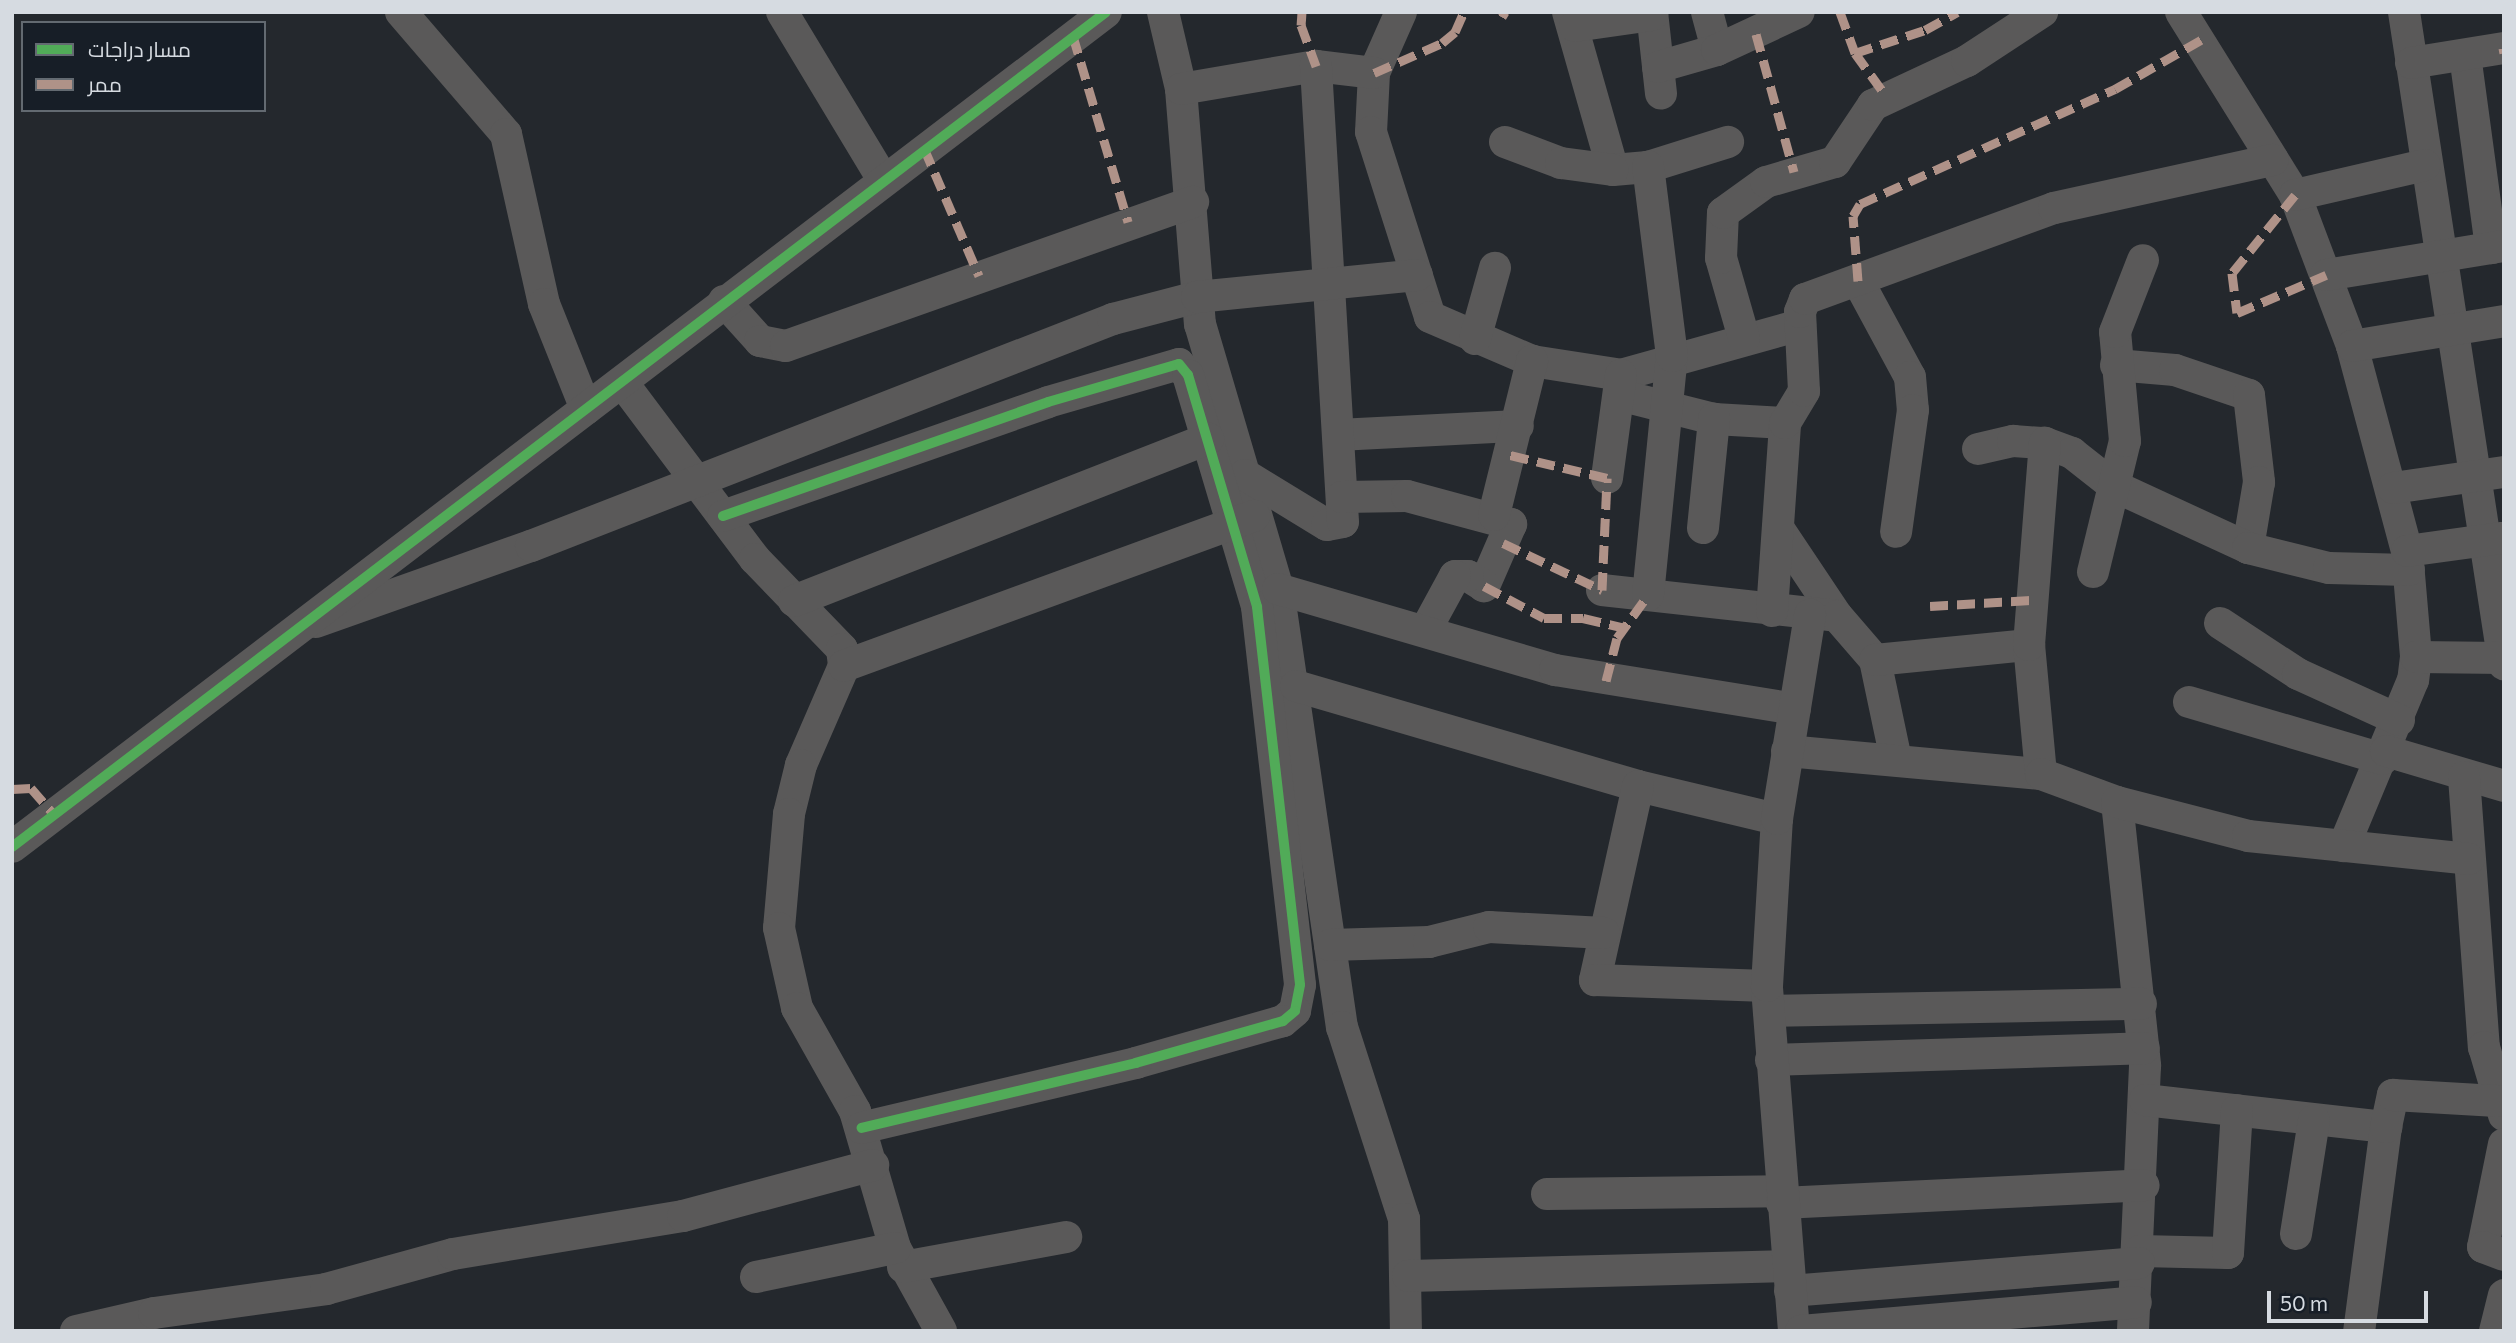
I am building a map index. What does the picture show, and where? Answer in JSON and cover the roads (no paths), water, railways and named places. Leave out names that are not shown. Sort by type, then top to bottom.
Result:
[{"type":"street","points":[[401,12],[506,134],[544,304],[586,410]]},
{"type":"street","points":[[782,12],[882,178]]},
{"type":"street","points":[[12,847],[287,633],[586,410],[882,178],[1106,12]]},
{"type":"street","points":[[862,1128],[1136,1063],[1283,1021],[1295,1011],[1300,985],[1265,649],[1245,519],[1245,475],[1206,352],[1197,297],[1193,202],[1181,89],[1163,12]]},
{"type":"street","points":[[1401,12],[1374,73],[1375,150],[1430,317],[1475,339],[1532,361],[1620,385],[1669,409],[1714,419],[1784,423]]},
{"type":"street","points":[[1707,12],[1717,50]]},
{"type":"street","points":[[1613,170],[1571,19],[1652,13],[1659,80],[1799,12]]},
{"type":"street","points":[[1744,338],[1721,258],[1723,213],[1766,182],[1835,162],[1873,105],[1966,61],[2042,12]]},
{"type":"street","points":[[2180,12],[2295,195],[2352,346],[2393,488],[2408,560],[2416,657],[2399,720],[2344,846]]},
{"type":"street","points":[[2404,12],[2425,165],[2456,328],[2490,474],[2503,660],[2416,657]]},
{"type":"street","points":[[2411,63],[2504,48]]},
{"type":"street","points":[[2326,275],[2497,247],[2465,55]]},
{"type":"street","points":[[1181,89],[1316,66],[1374,73]]},
{"type":"street","points":[[1245,475],[1327,525],[1343,522],[1316,66]]},
{"type":"street","points":[[1505,142],[1561,163],[1613,170],[1648,167],[1728,142]]},
{"type":"street","points":[[1772,611],[1784,423],[1804,391],[1800,325],[1805,299],[2054,208],[2273,160]]},
{"type":"street","points":[[2295,195],[2425,165]]},
{"type":"street","points":[[1647,595],[1669,409],[1672,356],[1648,167]]},
{"type":"street","points":[[724,301],[760,341],[786,346],[1193,202]]},
{"type":"street","points":[[2092,572],[2126,428],[2116,365],[2118,320],[2143,260]]},
{"type":"street","points":[[1475,339],[1495,268]]},
{"type":"street","points":[[287,633],[696,480],[1072,333],[1197,297],[1417,275]]},
{"type":"street","points":[[1858,281],[1910,377],[1913,410],[1896,532]]},
{"type":"street","points":[[2352,346],[2504,321]]},
{"type":"street","points":[[1620,385],[1672,356],[1800,325]]},
{"type":"street","points":[[1494,515],[1532,361]]},
{"type":"street","points":[[723,516],[1172,364],[1188,375],[1208,439],[1278,589],[1296,686],[1331,945],[1355,1077],[1404,1219],[1408,1276],[1406,1331]]},
{"type":"street","points":[[2116,365],[2175,370],[2249,395],[2259,482],[2248,548]]},
{"type":"street","points":[[622,382],[723,516],[794,601],[839,642],[844,666],[802,765],[789,814],[779,928],[797,1008],[862,1128],[899,1258],[941,1331]]},
{"type":"street","points":[[1607,478],[1620,385]]},
{"type":"street","points":[[1703,528],[1714,419]]},
{"type":"street","points":[[1338,435],[1518,426]]},
{"type":"street","points":[[794,601],[1208,439]]},
{"type":"street","points":[[1978,449],[2012,441],[2045,443],[2072,453],[2114,486],[2248,548],[2329,568],[2408,560],[2494,539]]},
{"type":"street","points":[[2041,774],[2029,645],[2045,443]]},
{"type":"street","points":[[2393,488],[2490,474]]},
{"type":"street","points":[[1342,497],[1398,495],[1494,515],[1511,526],[1484,586],[1468,576],[1455,576],[1425,631]]},
{"type":"street","points":[[844,666],[1245,519]]},
{"type":"street","points":[[1778,528],[1824,616],[1875,660],[1896,760]]},
{"type":"street","points":[[1278,589],[1606,681],[1795,709]]},
{"type":"street","points":[[1602,590],[1824,616]]},
{"type":"street","points":[[1794,1331],[1781,1197],[1768,998],[1777,819],[1795,709],[1824,616]]},
{"type":"street","points":[[2220,623],[2298,674],[2399,720]]},
{"type":"street","points":[[1875,660],[2029,645]]},
{"type":"street","points":[[1296,686],[1638,786],[1777,819]]},
{"type":"street","points":[[2189,702],[2504,786]]},
{"type":"street","points":[[1787,751],[2041,774],[2116,802],[2223,831],[2469,859]]},
{"type":"street","points":[[2359,1331],[2386,1127],[2393,1095],[2500,1108],[2484,1047],[2464,777]]},
{"type":"street","points":[[1638,786],[1594,976],[1598,984],[1768,998],[2140,1004]]},
{"type":"street","points":[[1801,1331],[2135,1316],[2144,1185],[2144,1048],[2116,802]]},
{"type":"street","points":[[1331,945],[1429,942],[1489,927],[1604,933]]},
{"type":"street","points":[[1771,1060],[2144,1048]]},
{"type":"street","points":[[2145,1100],[2386,1127]]},
{"type":"street","points":[[1408,1276],[1789,1278],[2228,1253],[2237,1110]]},
{"type":"street","points":[[2296,1234],[2314,1119]]},
{"type":"street","points":[[2504,1144],[2483,1247],[2504,1255]]},
{"type":"street","points":[[76,1331],[154,1313],[326,1289],[453,1254],[682,1216],[873,1165]]},
{"type":"street","points":[[1547,1194],[1781,1197],[2144,1185]]},
{"type":"street","points":[[756,1277],[1066,1237]]},
{"type":"street","points":[[2495,1331],[2504,1295]]}]
